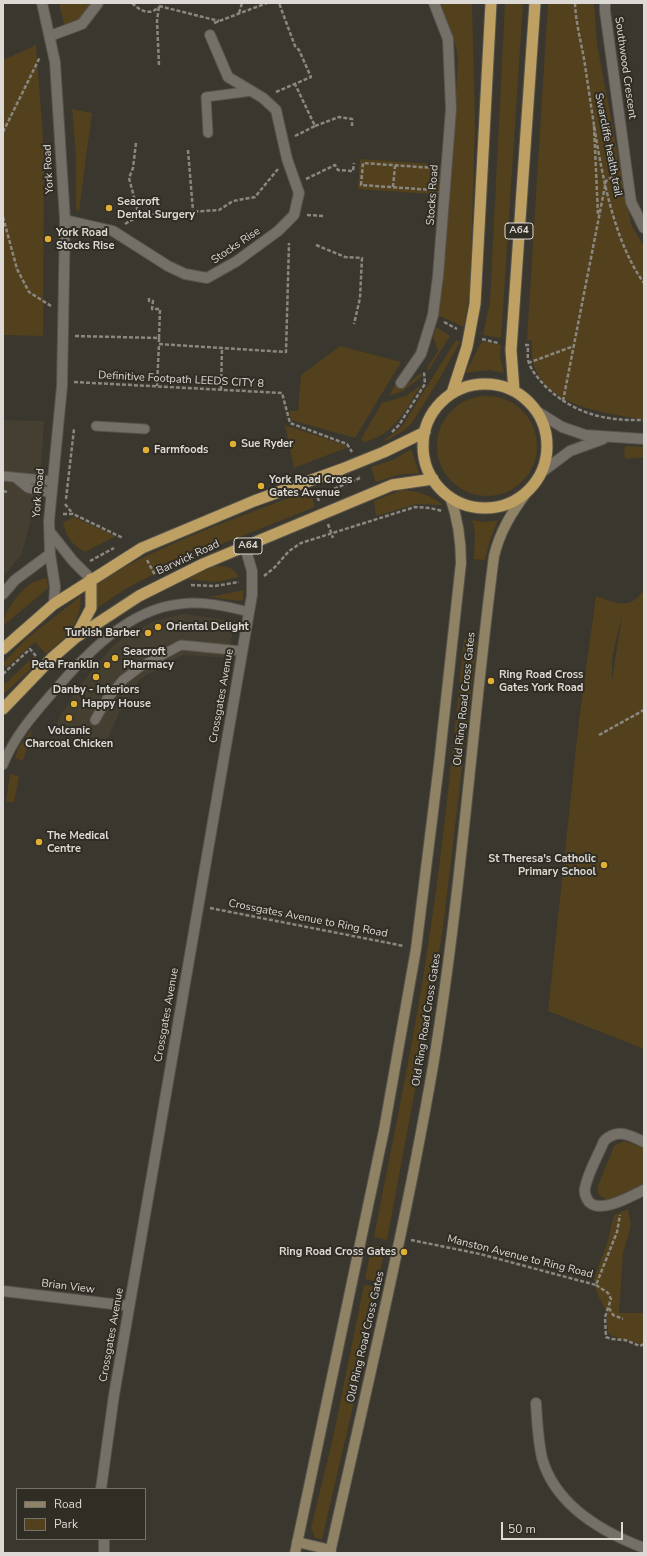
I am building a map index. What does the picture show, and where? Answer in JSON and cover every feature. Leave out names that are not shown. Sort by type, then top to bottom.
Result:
[{"type":"highway","points":[[452,393],[467,347],[475,304],[491,3]]},
{"type":"highway","name":"A64","points":[[514,391],[511,346],[535,3]]},
{"type":"highway","points":[[475,384],[495,384],[514,391],[528,400],[538,412],[546,431],[548,452],[542,472],[527,492],[503,506],[485,508],[467,505],[450,497],[432,479],[426,464],[423,448],[425,432],[433,412],[452,393],[475,384]]},
{"type":"highway","points":[[3,650],[54,604],[91,579],[142,548],[254,501],[355,464],[425,432]]},
{"type":"highway","name":"Barwick Road","points":[[74,638],[121,607],[160,585],[203,564],[392,485],[432,479]]},
{"type":"highway","points":[[74,638],[91,608],[91,579]]},
{"type":"highway","name":"A64","points":[[3,709],[52,658],[74,638]]},
{"type":"main road","name":"Old Ring Road Cross Gates","points":[[330,1552],[400,1238],[433,1065],[452,938],[494,556],[499,537],[515,509],[527,492]]},
{"type":"main road","name":"Old Ring Road Cross Gates","points":[[295,1553],[384,1130],[416,949],[439,764],[461,563],[461,536],[457,516],[450,497]]},
{"type":"main road","points":[[297,1542],[330,1552]]},
{"type":"street","name":"York Road","points":[[42,3],[55,62],[65,220],[62,381],[49,521],[54,604]]},
{"type":"street","points":[[50,36],[82,24],[98,3]]},
{"type":"street","name":"Stocks Road","points":[[401,384],[421,354],[433,315],[438,276],[451,109],[448,39],[434,3]]},
{"type":"street","name":"Southwood Crescent","points":[[605,3],[604,11],[632,202],[644,228]]},
{"type":"street","points":[[210,35],[228,77],[263,98],[276,110],[287,159],[297,183],[298,202],[294,215]]},
{"type":"street","name":"Stocks Rise","points":[[65,220],[113,231],[168,266],[185,274],[207,278],[270,238],[294,215]]},
{"type":"street","points":[[538,412],[562,427],[585,435],[644,439]]},
{"type":"street","points":[[542,472],[570,451],[607,437]]},
{"type":"street","name":"York Road","points":[[50,532],[73,561],[91,579]]},
{"type":"street","name":"Crossgates Avenue","points":[[101,1488],[114,1395],[129,1306],[252,595],[253,578],[245,547]]},
{"type":"street","points":[[3,594],[15,580],[50,554]]},
{"type":"street","points":[[644,1142],[625,1133],[619,1133],[608,1137],[604,1142],[585,1189],[587,1199],[595,1206],[605,1206],[644,1190]]},
{"type":"street","name":"Brian View","points":[[3,1291],[129,1306]]},
{"type":"street","points":[[536,1403],[538,1441],[550,1478],[570,1504],[594,1524],[621,1539],[644,1548]]},
{"type":"street","points":[[104,1540],[104,1553]]},
{"type":"lane","points":[[208,133],[206,97],[252,91]]},
{"type":"lane","points":[[96,426],[145,429]]},
{"type":"lane","points":[[3,476],[17,479],[53,481]]},
{"type":"lane","points":[[17,479],[28,488],[51,493]]},
{"type":"lane","points":[[3,764],[14,741],[29,720],[92,649],[112,633],[147,613],[179,604],[205,604],[249,612]]},
{"type":"lane","points":[[95,720],[107,699],[123,680],[140,667],[181,645],[242,651]]},
{"type":"path","points":[[132,3],[145,12],[155,10],[159,6]]},
{"type":"path","points":[[239,14],[242,3]]},
{"type":"path","points":[[210,35],[211,24],[267,3]]},
{"type":"path","points":[[263,98],[311,77],[299,50],[295,46],[279,3]]},
{"type":"path","name":"Swarcliffe health trail","points":[[576,3],[576,22],[593,116],[616,227],[634,270],[644,284]]},
{"type":"path","points":[[159,6],[219,21]]},
{"type":"path","points":[[159,6],[157,22],[159,65]]},
{"type":"path","points":[[3,132],[50,36]]},
{"type":"path","points":[[295,84],[315,126]]},
{"type":"path","points":[[593,116],[598,219]]},
{"type":"path","points":[[283,142],[315,126],[339,117],[352,119],[352,126]]},
{"type":"path","points":[[136,143],[134,168],[129,178],[138,216]]},
{"type":"path","points":[[188,150],[193,211]]},
{"type":"path","points":[[113,231],[138,216],[219,210],[233,201],[255,197],[287,159]]},
{"type":"path","points":[[297,183],[335,165],[338,170],[354,171],[354,163]]},
{"type":"path","points":[[445,190],[361,185],[363,163],[446,169]]},
{"type":"path","points":[[393,187],[395,166]]},
{"type":"path","points":[[563,401],[606,181],[627,169]]},
{"type":"path","points":[[294,215],[325,216]]},
{"type":"path","points":[[3,217],[17,269],[29,292],[63,314]]},
{"type":"path","points":[[159,344],[286,352],[289,244]]},
{"type":"path","points":[[316,245],[345,257],[362,258],[360,298],[354,324]]},
{"type":"path","points":[[149,296],[149,301],[152,301],[152,309],[160,309],[157,386]]},
{"type":"path","points":[[433,315],[469,336],[511,346],[528,345],[528,363],[539,379],[563,401],[592,416],[625,421],[644,420]]},
{"type":"path","points":[[63,336],[160,338]]},
{"type":"path","points":[[528,363],[574,346]]},
{"type":"path","points":[[221,390],[222,348]]},
{"type":"path","points":[[390,434],[399,425],[425,384],[421,354]]},
{"type":"path","name":"Definitive Footpath LEEDS CITY 8","points":[[62,381],[282,393],[290,423],[346,444],[351,451]]},
{"type":"path","points":[[73,514],[65,505],[74,429]]},
{"type":"path","points":[[333,538],[317,496],[360,478],[351,451],[359,449]]},
{"type":"path","points":[[3,491],[7,492]]},
{"type":"path","points":[[188,585],[201,587],[215,586],[266,575],[279,560],[301,543],[415,507],[430,508],[444,512]]},
{"type":"path","points":[[58,513],[73,514],[123,538]]},
{"type":"path","points":[[142,548],[160,585]]},
{"type":"path","points":[[599,735],[644,710]]},
{"type":"path","name":"Crossgates Avenue to Ring Road","points":[[198,906],[416,949]]},
{"type":"path","name":"Manston Avenue to Ring Road","points":[[400,1238],[480,1254],[596,1285],[617,1232],[622,1200]]},
{"type":"path","points":[[596,1285],[608,1293],[611,1299],[605,1317],[606,1337],[625,1340],[640,1346],[644,1344]]},
{"type":"path","points":[[609,1306],[613,1316],[623,1319]]},
{"type":"shaded area","points":[[3,420],[44,421],[42,458],[34,507],[22,554],[3,577]]},
{"type":"shaded area","points":[[184,614],[234,621],[229,658],[183,655],[140,679],[120,711],[106,742],[55,728],[60,716],[79,686],[113,646],[125,636],[157,620]]},
{"type":"green space","points":[[59,3],[92,3],[88,12],[82,18],[65,28]]},
{"type":"green space","points":[[440,3],[472,3],[475,127],[470,288],[464,327],[437,315],[447,233],[458,61],[456,46]]},
{"type":"green space","points":[[505,3],[523,3],[501,338],[483,335],[490,302]]},
{"type":"green space","points":[[548,3],[594,3],[597,44],[631,224],[644,247],[644,419],[597,411],[581,406],[552,391],[542,380],[534,366],[532,357],[532,341],[527,340]]},
{"type":"green space","points":[[36,45],[44,151],[43,336],[3,335],[3,60]]},
{"type":"green space","points":[[72,109],[92,113],[79,211],[76,209],[76,155]]},
{"type":"green space","points":[[360,159],[447,165],[445,195],[358,189]]},
{"type":"green space","points":[[436,327],[450,336],[428,371],[427,368],[438,351],[433,336]]},
{"type":"green space","points":[[456,340],[460,342],[440,378],[411,424],[403,431],[386,441],[385,440],[402,426]]},
{"type":"green space","points":[[482,341],[501,345],[500,357],[504,373],[489,370],[465,373]]},
{"type":"green space","points":[[340,346],[401,362],[355,438],[291,420],[289,411],[298,411],[301,375]]},
{"type":"green space","points":[[421,373],[422,376],[403,391],[389,396],[395,385],[404,387]]},
{"type":"green space","points":[[421,385],[404,412],[391,427],[374,439],[364,442],[361,439],[382,403],[406,396]]},
{"type":"green space","points":[[487,396],[506,399],[523,410],[534,427],[537,446],[534,465],[523,482],[506,493],[487,496],[468,493],[451,482],[440,465],[437,446],[440,427],[451,410],[468,399]]},
{"type":"green space","points":[[285,425],[345,445],[346,448],[294,468]]},
{"type":"green space","points":[[626,446],[644,447],[644,457],[625,459],[624,450]]},
{"type":"green space","points":[[411,449],[419,473],[397,475],[376,482],[371,467],[395,459]]},
{"type":"green space","points":[[310,490],[315,507],[181,560],[127,588],[97,608],[97,583],[122,568],[201,532]]},
{"type":"green space","points":[[402,490],[424,494],[443,505],[417,504],[376,516],[374,501]]},
{"type":"green space","points":[[73,517],[116,536],[85,552],[70,540],[64,528],[63,523]]},
{"type":"green space","points":[[472,520],[485,522],[498,520],[490,540],[485,560],[474,559],[475,533]]},
{"type":"green space","points":[[215,566],[229,568],[239,577],[215,582],[186,579]]},
{"type":"green space","points":[[47,578],[48,588],[3,626],[6,615],[12,603],[21,593],[33,582]]},
{"type":"green space","points":[[244,590],[243,600],[239,601],[209,597]]},
{"type":"green space","name":"St Theresa's Catholic Primary School","points":[[644,590],[644,1049],[548,1011],[579,720],[596,596],[622,604],[633,601]],"holes":[[[622,615],[612,681],[612,658]]]},
{"type":"green space","points":[[81,596],[75,623],[60,642],[46,654],[35,642],[6,668],[3,663],[26,639]]},
{"type":"green space","points":[[464,639],[477,641],[443,928],[387,1240],[374,1237],[412,1043],[431,926],[445,819]]},
{"type":"green space","points":[[34,656],[39,661],[3,695],[3,683],[5,684]]},
{"type":"green space","points":[[33,728],[23,761],[15,758],[19,747]]},
{"type":"green space","points":[[10,774],[19,776],[14,803],[6,801]]},
{"type":"green space","points":[[624,1141],[644,1148],[644,1185],[607,1200],[598,1194],[598,1186],[614,1146]]},
{"type":"green space","points":[[628,1209],[631,1226],[623,1253],[619,1313],[643,1313],[644,1310],[644,1345],[612,1336],[608,1333],[606,1311],[597,1293],[594,1279],[607,1244],[614,1215]]},
{"type":"green space","points":[[372,1245],[385,1248],[378,1282],[365,1279]]},
{"type":"green space","points":[[364,1285],[376,1287],[360,1376],[322,1539],[315,1538],[311,1528],[333,1438]]},
{"type":"place","name":"Seacroft Dental Surgery","points":[[109,208]]},
{"type":"place","name":"York Road Stocks Rise","points":[[48,239]]},
{"type":"place","name":"Sue Ryder","points":[[233,444]]},
{"type":"place","name":"Farmfoods","points":[[146,450]]},
{"type":"place","name":"York Road Cross Gates Avenue","points":[[261,486]]},
{"type":"place","name":"Oriental Delight","points":[[158,627]]},
{"type":"place","name":"Turkish Barber","points":[[148,633]]},
{"type":"place","name":"Seacroft Pharmacy","points":[[115,658]]},
{"type":"place","name":"Peta Franklin","points":[[107,665]]},
{"type":"place","name":"Danby - Interiors","points":[[96,677]]},
{"type":"place","name":"Ring Road Cross Gates York Road","points":[[491,681]]},
{"type":"place","name":"Happy House","points":[[74,704]]},
{"type":"place","name":"Volcanic Charcoal Chicken","points":[[69,718]]},
{"type":"place","name":"The Medical Centre","points":[[39,842]]},
{"type":"place","name":"St Theresa's Catholic Primary School","points":[[604,865]]},
{"type":"place","name":"Ring Road Cross Gates","points":[[404,1252]]}]
